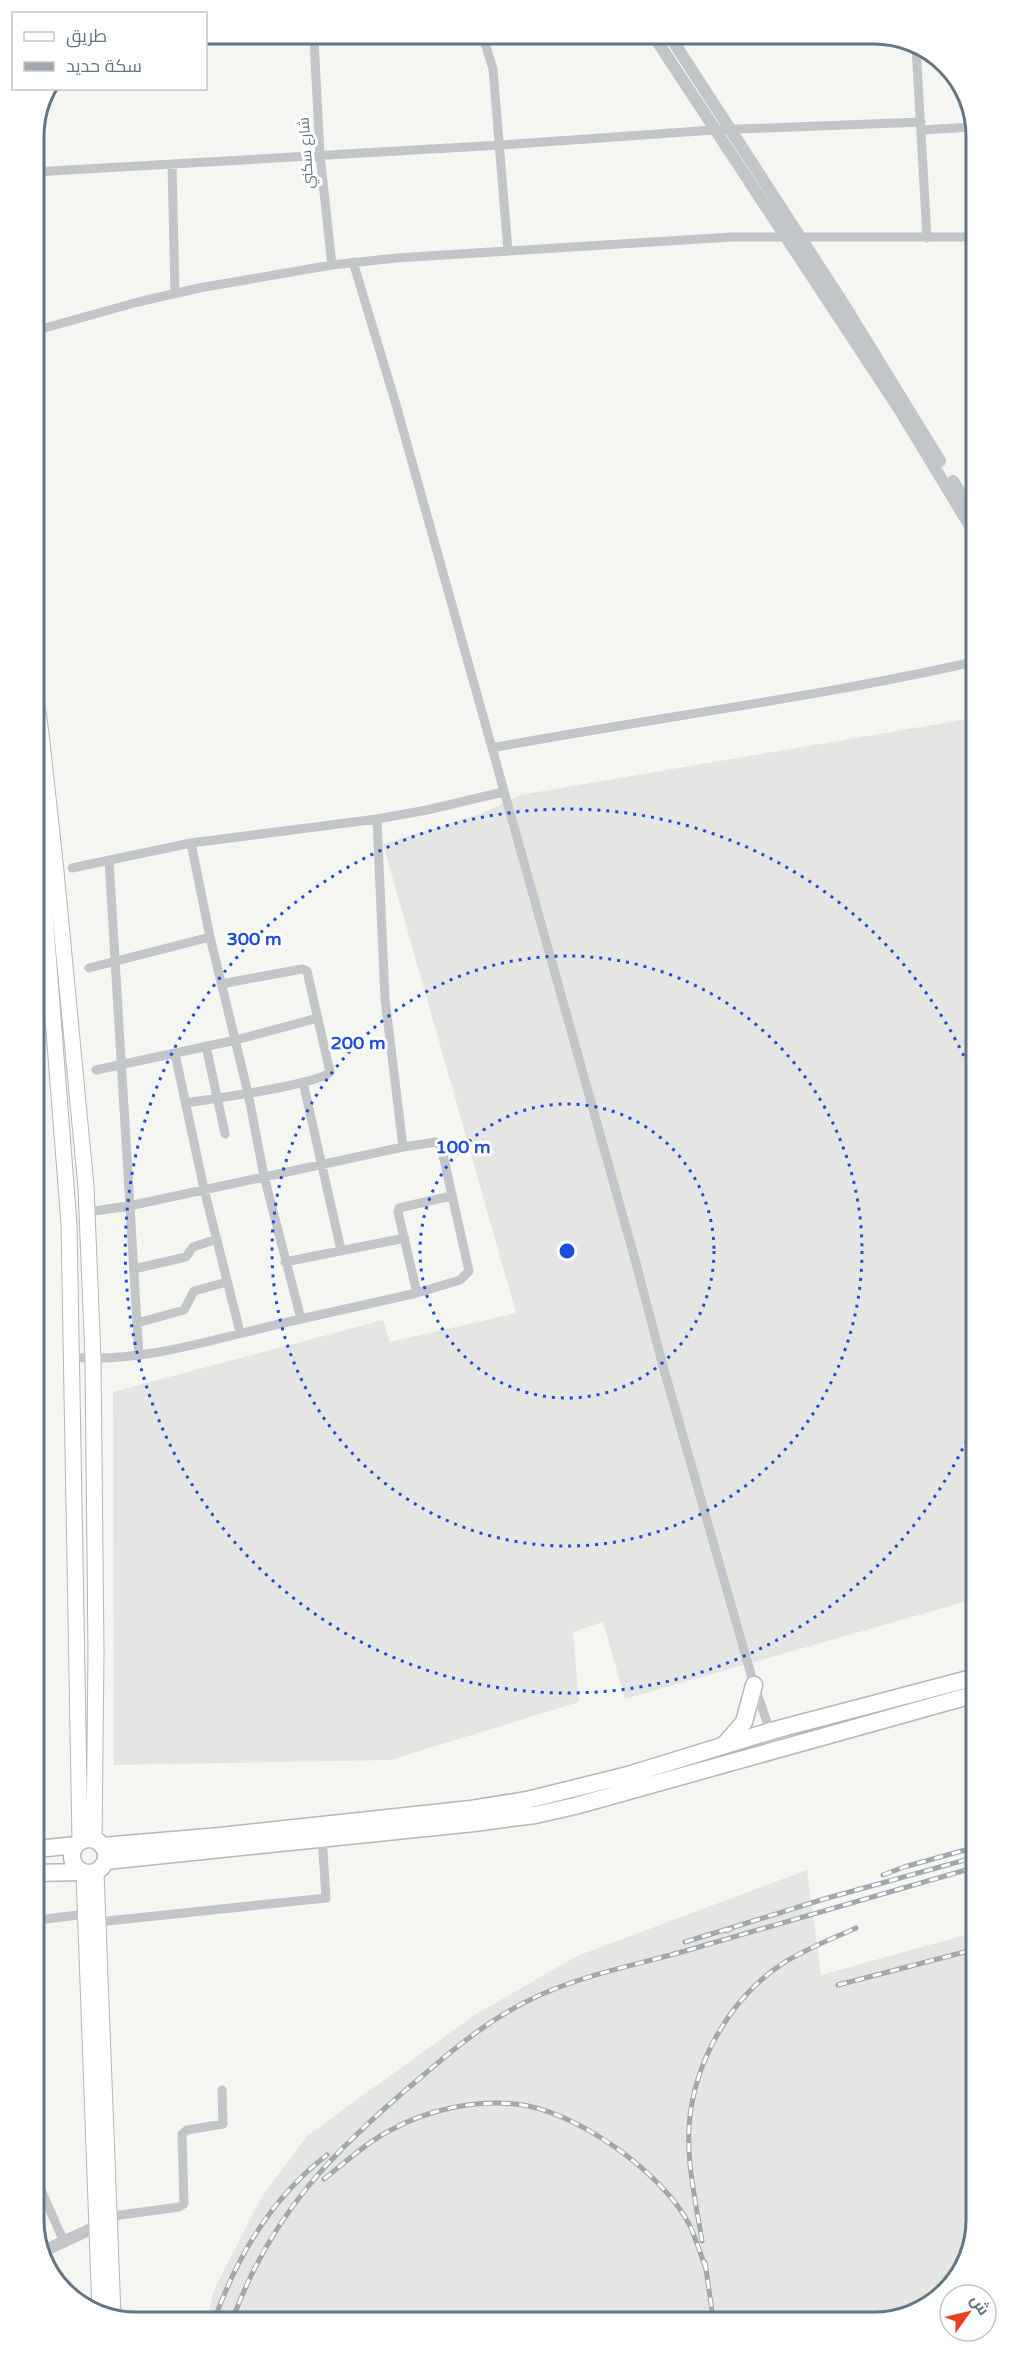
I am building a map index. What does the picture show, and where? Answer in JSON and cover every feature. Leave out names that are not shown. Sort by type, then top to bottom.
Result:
[{"type":"highway","points":[[321,1832],[527,1800],[628,1775],[771,1731],[966,1680]]},
{"type":"highway","points":[[723,1746],[744,1722],[754,1685]]},
{"type":"highway","points":[[43,1871],[90,1856],[321,1832],[474,1823],[535,1815],[575,1806],[966,1697]]},
{"type":"highway","points":[[43,1850],[90,1856]]},
{"type":"main road","points":[[44,794],[69,1224],[70,1357],[103,2223],[100,2304]]},
{"type":"main road","points":[[44,819],[87,1212],[93,1359],[96,1653],[90,1856]]},
{"type":"main road","points":[[103,2223],[112,2309]]},
{"type":"street","name":"شارع سكني","points":[[314,43],[320,155],[332,265]]},
{"type":"street","points":[[485,43],[493,69],[508,251]]},
{"type":"street","points":[[659,44],[893,400],[966,520]]},
{"type":"street","points":[[675,44],[875,354],[966,502]]},
{"type":"street","points":[[917,54],[927,238]]},
{"type":"street","points":[[44,171],[501,146],[714,130],[965,127]]},
{"type":"street","points":[[172,164],[175,294]]},
{"type":"street","points":[[44,328],[175,294],[353,262],[665,240],[783,236],[966,237]]},
{"type":"street","points":[[353,262],[398,411],[754,1685],[777,1750]]},
{"type":"street","points":[[492,748],[598,728],[750,705],[966,663]]},
{"type":"street","points":[[72,868],[191,843],[377,819],[503,792]]},
{"type":"street","points":[[377,819],[385,999],[403,1147]]},
{"type":"street","points":[[191,843],[210,937],[248,1092],[264,1176],[301,1319]]},
{"type":"street","points":[[109,860],[139,1356]]},
{"type":"street","points":[[89,968],[210,937]]},
{"type":"street","points":[[186,1103],[303,1082],[330,1072],[308,973],[304,969],[221,984]]},
{"type":"street","points":[[96,1070],[236,1040],[318,1018]]},
{"type":"street","points":[[206,1046],[225,1134]]},
{"type":"street","points":[[175,1054],[204,1189],[240,1332]]},
{"type":"street","points":[[303,1082],[341,1250]]},
{"type":"street","points":[[70,1357],[93,1359],[139,1356],[417,1293],[460,1280],[469,1271],[439,1143],[436,1142],[320,1163],[129,1206],[87,1212]]},
{"type":"street","points":[[417,1293],[398,1212],[399,1208],[451,1196]]},
{"type":"street","points":[[285,1262],[405,1238]]},
{"type":"street","points":[[134,1269],[186,1257],[193,1247],[217,1239]]},
{"type":"street","points":[[137,1323],[184,1310],[194,1291],[227,1282]]},
{"type":"street","points":[[43,1920],[92,1918],[326,1898],[321,1832]]},
{"type":"street","points":[[48,2249],[120,2215],[179,2207],[184,2204],[182,2134],[186,2130],[223,2125],[222,2090]]},
{"type":"street","points":[[43,2194],[64,2242]]},
{"type":"shaded area","points":[[966,719],[966,1602],[625,1699],[603,1622],[573,1632],[579,1702],[390,1760],[114,1765],[113,1392],[383,1320],[390,1342],[516,1313],[383,844],[483,813],[520,795]]},
{"type":"shaded area","points":[[807,1870],[821,1975],[966,1935],[966,2231],[959,2255],[951,2270],[930,2292],[904,2307],[874,2312],[209,2311],[213,2292],[261,2198],[308,2135],[473,2016],[577,1956]]},
{"type":"railway","points":[[883,1875],[966,1850]]},
{"type":"railway","points":[[734,1927],[824,1899],[966,1860]]},
{"type":"railway","points":[[236,2311],[266,2248],[286,2216],[333,2158],[434,2066],[477,2032],[508,2012],[540,1995],[594,1976],[966,1870]]},
{"type":"railway","points":[[685,1942],[734,1927],[726,1931]]},
{"type":"railway","points":[[702,2241],[691,2170],[689,2127],[692,2103],[706,2057],[730,2014],[763,1978],[800,1954],[856,1928]]},
{"type":"railway","points":[[838,1985],[966,1952]]},
{"type":"railway","points":[[324,2179],[374,2140],[405,2123],[435,2112],[467,2105],[499,2103],[538,2109],[564,2118],[589,2131],[639,2165],[660,2185],[690,2226],[706,2269]]},
{"type":"railway","points":[[218,2311],[233,2274],[258,2230],[289,2190],[327,2155]]},
{"type":"railway","points":[[705,2262],[712,2312]]}]
